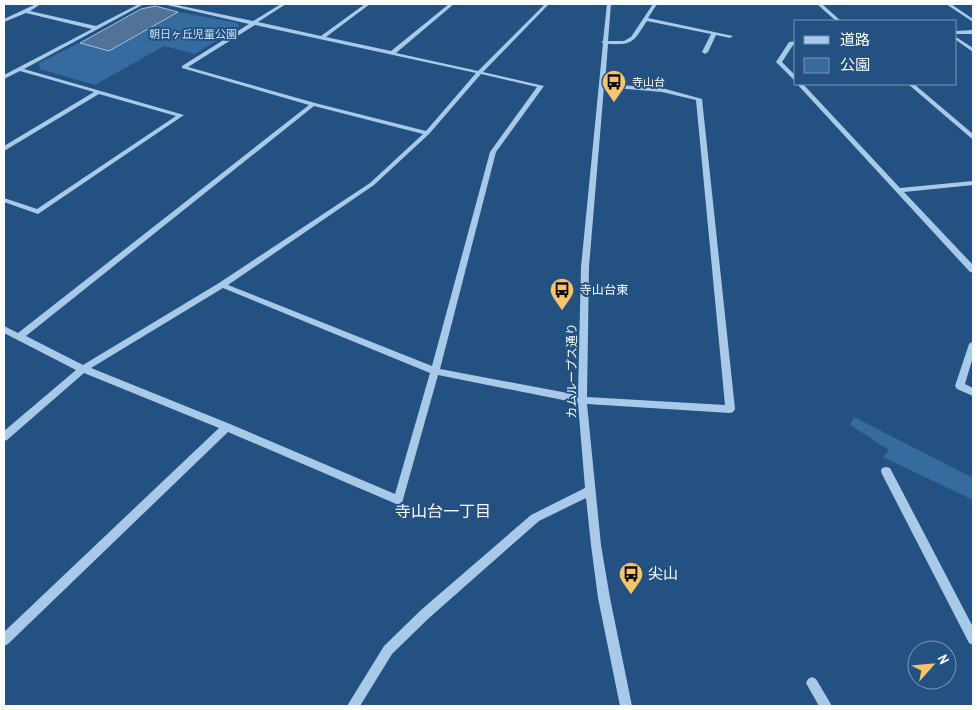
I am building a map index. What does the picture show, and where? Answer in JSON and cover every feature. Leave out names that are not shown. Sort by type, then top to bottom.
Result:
[{"type":"street","points":[[4,21],[39,4]]},
{"type":"street","points":[[4,77],[142,4]]},
{"type":"street","points":[[4,329],[83,369],[228,427],[398,500],[436,371],[493,152],[541,86],[167,4]]},
{"type":"street","points":[[284,4],[184,67],[313,104],[427,133]]},
{"type":"street","points":[[322,38],[368,4]]},
{"type":"street","points":[[391,54],[452,4]]},
{"type":"street","points":[[4,437],[83,369],[222,285],[372,184],[427,133],[480,72],[547,4]]},
{"type":"street","name":"カムループス通り","points":[[609,4],[604,42],[602,85],[585,267],[582,400],[590,491],[604,598],[626,706]]},
{"type":"street","points":[[604,42],[625,43],[633,38],[655,4]]},
{"type":"street","points":[[818,4],[838,20]]},
{"type":"street","points":[[948,4],[973,21]]},
{"type":"street","points":[[25,11],[96,28]]},
{"type":"street","points":[[644,19],[730,36]]},
{"type":"street","points":[[957,33],[973,32]]},
{"type":"street","points":[[705,52],[714,33]]},
{"type":"street","points":[[957,39],[973,50]]},
{"type":"street","points":[[794,43],[791,43],[779,62],[794,78]]},
{"type":"street","points":[[4,200],[38,212],[181,115],[19,69]]},
{"type":"street","points":[[222,285],[436,371],[582,400],[730,409],[699,98],[662,90],[602,85]]},
{"type":"street","points":[[801,85],[973,270]]},
{"type":"street","points":[[912,85],[973,137]]},
{"type":"street","points":[[4,149],[98,92]]},
{"type":"street","points":[[20,336],[313,104]]},
{"type":"street","points":[[899,190],[973,183]]},
{"type":"street","points":[[973,344],[960,386],[973,392]]},
{"type":"street","points":[[4,640],[228,427]]},
{"type":"street","points":[[886,471],[973,639]]},
{"type":"street","points":[[353,706],[388,650],[425,614],[535,518],[590,491]]},
{"type":"street","points":[[812,683],[826,706]]},
{"type":"green space","name":"朝日ヶ丘児童公園","points":[[179,12],[238,23],[239,27],[195,54],[164,46],[95,85],[40,69],[39,63],[79,43],[109,51]]},
{"type":"green space","points":[[854,417],[973,478],[973,500],[883,457],[889,450],[850,425]]},
{"type":"shaded area","points":[[155,6],[178,12],[109,51],[80,43],[141,9]]},
{"type":"place","name":"寺山台","points":[[614,103]]},
{"type":"place","name":"寺山台東","points":[[562,311]]},
{"type":"place","name":"尖山","points":[[631,595]]},
{"type":"district","name":"寺山台一丁目","points":[[443,511]]}]
